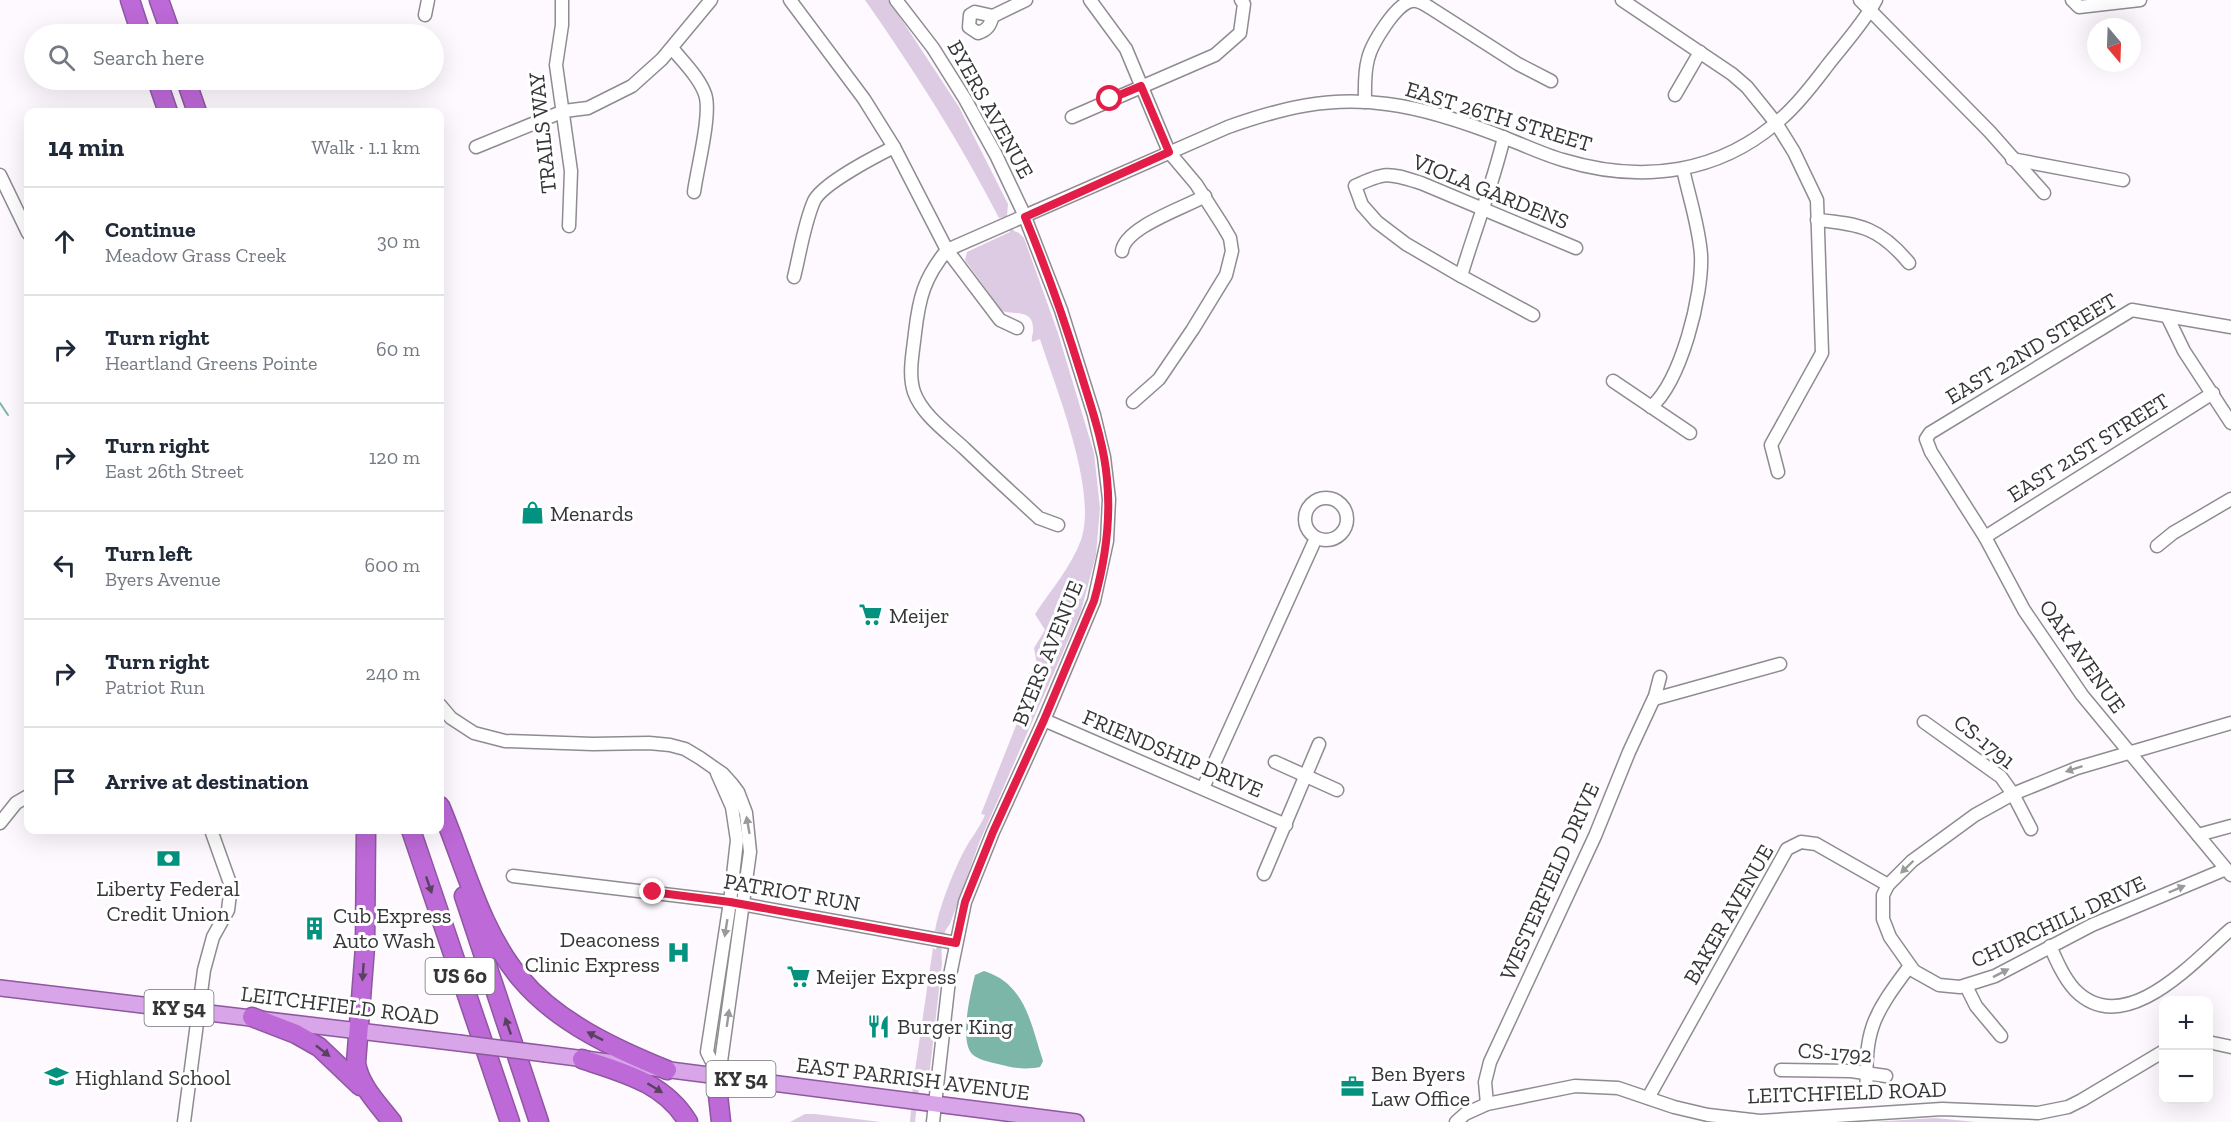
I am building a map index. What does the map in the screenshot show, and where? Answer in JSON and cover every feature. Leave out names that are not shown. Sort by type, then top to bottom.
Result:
[{"type":"highway","points":[[130,0],[138,24]]},
{"type":"highway","points":[[159,0],[167,24]]},
{"type":"highway","points":[[160,90],[167,108]]},
{"type":"highway","points":[[189,90],[196,108]]},
{"type":"highway","points":[[444,816],[486,920],[503,953],[521,980],[564,1018],[585,1031],[633,1056],[667,1070]]},
{"type":"highway","points":[[366,834],[365,937],[356,1051],[357,1069],[392,1122]]},
{"type":"highway","name":"US 60","points":[[412,834],[510,1122]]},
{"type":"highway","name":"US 60","points":[[443,834],[539,1122]]},
{"type":"highway","points":[[252,1017],[296,1034],[319,1047],[379,1104]]},
{"type":"highway","points":[[582,1059],[642,1080],[656,1088],[670,1098],[688,1122]]},
{"type":"highway","points":[[520,1061],[544,1122]]},
{"type":"highway","points":[[720,1076],[718,1095],[721,1122]]},
{"type":"main road","name":"LEITCHFIELD ROAD","points":[[0,988],[459,1043]]},
{"type":"main road","name":"EAST PARRISH AVENUE","points":[[459,1043],[1076,1122]]},
{"type":"street","points":[[425,15],[428,0]]},
{"type":"street","name":"TRAILS WAY","points":[[562,0],[562,25],[555,65],[572,171],[569,226]]},
{"type":"street","points":[[476,147],[564,111],[588,108],[632,86],[662,59],[711,0]]},
{"type":"street","points":[[790,0],[864,99],[894,147],[947,250],[1000,320],[1017,328]]},
{"type":"street","name":"BYERS AVENUE","points":[[896,0],[933,48],[965,99],[996,155],[1025,217],[1062,310],[1094,415],[1104,457],[1108,499],[1107,541],[1094,601],[1044,720],[993,832],[965,902],[949,980],[933,1122]]},
{"type":"street","points":[[993,16],[1026,0]]},
{"type":"street","points":[[1090,0],[1126,49],[1169,152],[1205,196],[1230,238],[1232,251],[1231,263],[1220,286],[1159,379],[1133,402]]},
{"type":"street","points":[[1622,0],[1748,87],[1776,123],[1794,152],[1817,200],[1822,353],[1771,445],[1778,472]]},
{"type":"street","points":[[1860,0],[1873,5],[2044,193]]},
{"type":"street","points":[[2072,0],[2079,7],[2140,0]]},
{"type":"street","points":[[1072,117],[1215,55],[1240,33],[1245,1]]},
{"type":"street","points":[[1365,102],[1365,79],[1373,45],[1404,4],[1409,1],[1418,1],[1518,64],[1551,81]]},
{"type":"street","name":"EAST 26TH STREET","points":[[947,250],[1169,152],[1268,113],[1308,104],[1365,102],[1389,104],[1432,113],[1504,137],[1561,160],[1601,170],[1643,173],[1683,169],[1725,155],[1743,146],[1776,123],[1807,91],[1873,5]]},
{"type":"street","points":[[672,48],[700,84],[706,96],[706,115],[694,192]]},
{"type":"street","points":[[1675,95],[1700,52]]},
{"type":"street","points":[[1504,137],[1496,171],[1480,210],[1461,276],[1533,315]]},
{"type":"street","points":[[794,277],[815,199],[855,167],[894,147]]},
{"type":"street","points":[[2012,159],[2123,180]]},
{"type":"street","points":[[1651,407],[1660,398],[1684,352],[1695,312],[1699,284],[1701,258],[1698,234],[1683,169]]},
{"type":"street","points":[[0,175],[24,225]]},
{"type":"street","name":"VIOLA GARDENS","points":[[1461,276],[1406,244],[1377,222],[1362,205],[1355,186],[1378,175],[1398,176],[1421,183],[1480,210],[1576,248]]},
{"type":"street","points":[[1122,251],[1122,245],[1134,232],[1205,196]]},
{"type":"street","points":[[1817,220],[1846,223],[1869,229],[1892,242],[1909,263]]},
{"type":"street","points":[[947,250],[931,271],[917,310],[912,359],[913,390],[918,401],[935,422],[1039,518],[1058,525]]},
{"type":"street","name":"EAST 22ND STREET","points":[[1927,443],[1926,439],[1930,433],[2132,310],[2231,327]]},
{"type":"street","points":[[2167,316],[2184,351],[2231,423]]},
{"type":"street","points":[[1613,381],[1690,434]]},
{"type":"street","name":"EAST 21ST STREET","points":[[1985,537],[2213,393]]},
{"type":"street","name":"OAK AVENUE","points":[[1927,443],[1985,537],[2024,610],[2082,695],[2228,872]]},
{"type":"street","points":[[2157,546],[2173,533],[2231,499]]},
{"type":"street","points":[[1203,788],[1316,538]]},
{"type":"street","points":[[1654,699],[1780,664]]},
{"type":"street","name":"WESTERFIELD DRIVE","points":[[1486,1104],[1485,1082],[1491,1062],[1595,836],[1629,752],[1654,699],[1660,677]]},
{"type":"street","points":[[444,709],[474,733],[506,741],[649,742],[685,749],[732,784],[738,792],[746,813],[750,852],[720,1076]]},
{"type":"street","name":"FRIENDSHIP DRIVE","points":[[1044,720],[1286,825]]},
{"type":"street","name":"CS-1791","points":[[1924,722],[2001,777],[2013,794],[2031,829]]},
{"type":"street","points":[[1867,1094],[1867,1049],[1874,1019],[1884,1000],[1909,967],[1890,937],[1883,919],[1882,902],[1888,885],[1912,861],[1942,838],[1975,815],[2013,794],[2077,768],[2231,723]]},
{"type":"street","points":[[1264,874],[1319,744]]},
{"type":"street","points":[[1275,762],[1337,790]]},
{"type":"street","points":[[716,770],[729,798],[737,840],[707,1052],[720,1076]]},
{"type":"street","points":[[0,823],[16,803],[24,798]]},
{"type":"street","points":[[2198,835],[2231,826]]},
{"type":"street","points":[[184,1122],[204,970],[213,937],[228,910],[231,886],[212,834]]},
{"type":"street","name":"BAKER AVENUE","points":[[1648,1098],[1787,849],[1801,842],[1816,844],[1888,885]]},
{"type":"street","name":"CHURCHILL DRIVE","points":[[1909,967],[1919,976],[1940,985],[1966,986],[1995,976],[2092,925],[2228,872]]},
{"type":"street","name":"PATRIOT RUN","points":[[513,876],[744,904],[956,943]]},
{"type":"street","points":[[2050,946],[2066,980],[2076,991],[2098,1004],[2117,1005],[2161,990],[2231,929]]},
{"type":"street","points":[[1966,986],[1976,1006],[2001,1036]]},
{"type":"street","points":[[2213,1042],[2231,1047]]},
{"type":"street","name":"LEITCHFIELD ROAD","points":[[1456,1122],[1464,1114],[1486,1104],[1575,1086],[1617,1089],[1708,1115],[1760,1121],[1942,1109],[2038,1113],[2068,1107],[2159,1053]]},
{"type":"street","name":"CS-1792","points":[[1781,1070],[1866,1073],[1886,1076]]},
{"type":"shaded area","points":[[865,0],[888,0],[892,5],[959,107],[1008,204],[1007,215],[1014,231],[1024,238],[1058,333],[1094,453],[1100,508],[1096,555],[1081,611],[979,843],[943,938],[930,1069],[927,1080],[919,1086],[915,1122],[910,1122],[913,1084],[933,948],[936,950],[939,932],[935,931],[937,922],[955,869],[985,815],[981,814],[1038,670],[1034,648],[1045,630],[1035,614],[1077,550],[1085,519],[1084,495],[1073,440],[1056,385],[1040,339],[1032,342],[1032,321],[1026,315],[1002,311],[965,260],[967,252],[1010,232],[1003,217],[999,218],[936,107]]},
{"type":"shaded area","points":[[984,971],[1009,985],[1025,1007],[1043,1061],[1040,1067],[1009,1067],[984,1061],[972,1054],[966,1038],[967,1015],[975,975]]},
{"type":"shaded area","points":[[805,1114],[815,1114],[881,1122],[790,1122]]},
{"type":"shaded area","points":[[1935,1118],[1976,1122],[1871,1122]]},
{"type":"waterway","points":[[0,403],[8,415]]},
{"type":"place","name":"Menards","points":[[532,513]]},
{"type":"place","name":"Meijer","points":[[871,615]]},
{"type":"place","name":"Liberty Federal Credit Union","points":[[168,859]]},
{"type":"place","name":"Cub Express Auto Wash","points":[[315,928]]},
{"type":"place","name":"Deaconess Clinic Express","points":[[678,952]]},
{"type":"place","name":"Meijer Express","points":[[798,976]]},
{"type":"place","name":"Burger King","points":[[879,1026]]},
{"type":"place","name":"Highland School","points":[[57,1077]]},
{"type":"place","name":"Ben Byers Law Office","points":[[1353,1086]]},
{"type":"route","points":[[653,892],[730,902],[956,943],[965,902],[993,832],[1044,720],[1094,601],[1100,581],[1107,541],[1108,499],[1104,457],[1094,415],[1062,310],[1025,217],[1169,152],[1141,86],[1110,99]]}]
